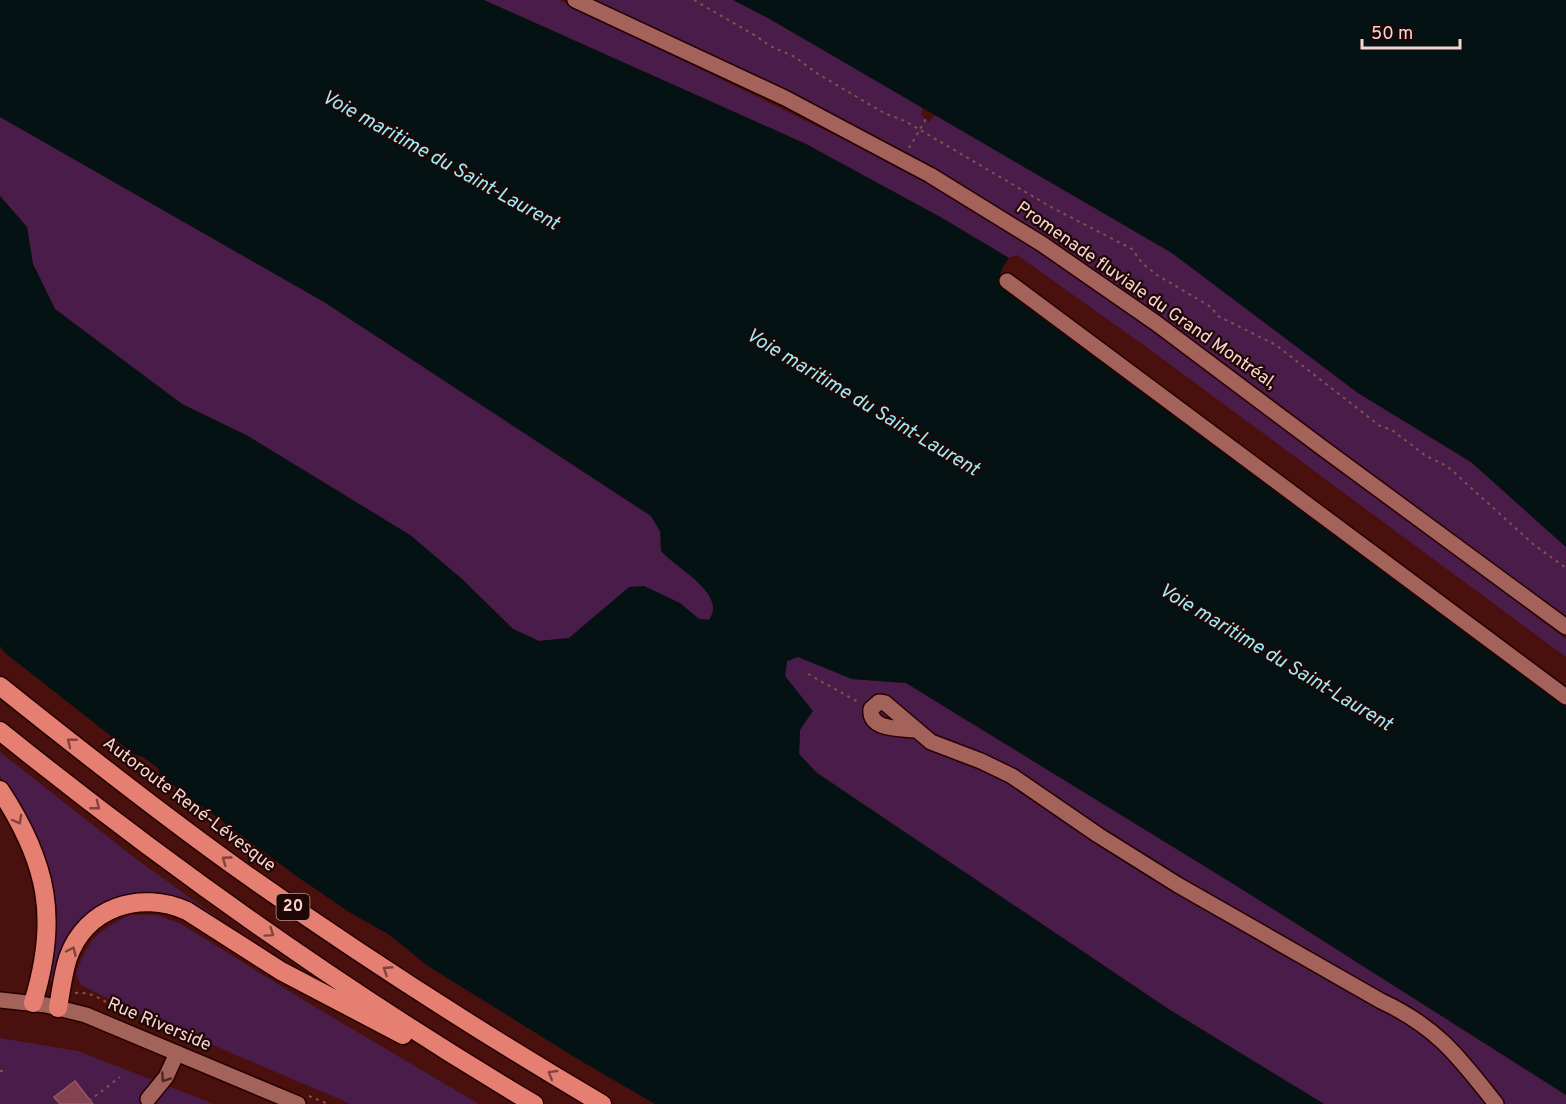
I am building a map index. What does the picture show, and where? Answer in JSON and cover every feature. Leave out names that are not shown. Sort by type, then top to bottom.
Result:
[{"type":"highway","name":"Autoroute René-Lévesque","points":[[0,686],[119,780],[276,896],[461,1018],[602,1104]]},
{"type":"highway","name":"20","points":[[0,731],[105,813],[250,919],[384,1010],[526,1100]]},
{"type":"highway","points":[[0,790],[33,852],[45,892],[47,940],[33,1004]]},
{"type":"highway","points":[[58,1008],[68,958],[80,936],[90,924],[120,906],[138,902],[162,902],[194,915],[281,971],[526,1100]]},
{"type":"street","name":"Promenade fluviale du Grand Montréal,","points":[[575,0],[785,98],[902,160],[1000,217],[1077,267],[1156,323],[1566,627]]},
{"type":"street","points":[[1007,281],[1566,697]]},
{"type":"street","points":[[871,709],[879,702],[885,703],[915,730],[939,746],[981,761],[1012,776],[1098,835],[1187,890],[1408,1015],[1448,1045],[1496,1104]]},
{"type":"street","name":"Rue Riverside","points":[[0,1000],[58,1008],[102,1021],[177,1053],[268,1098],[298,1104]]},
{"type":"street","points":[[148,1100],[166,1077],[177,1053]]},
{"type":"path","points":[[694,0],[770,46],[795,57],[818,74],[884,113],[905,121],[999,175],[1017,188],[1132,249],[1149,269],[1211,307],[1218,316],[1276,345],[1380,426],[1392,430],[1426,456],[1447,466],[1533,544],[1566,568]]},
{"type":"path","points":[[902,160],[926,119]]},
{"type":"path","points":[[808,674],[871,709]]},
{"type":"path","points":[[0,1071],[5,1071]]},
{"type":"path","points":[[87,1103],[120,1077]]},
{"type":"shaded area","points":[[484,0],[559,0],[933,183],[1020,237],[1174,345],[1566,639],[1566,657],[1149,349],[1017,255],[1009,258],[942,218],[806,144]]},
{"type":"shaded area","points":[[591,0],[733,0],[923,108],[921,115],[929,122],[935,115],[1172,253],[1358,393],[1471,462],[1566,547],[1566,620],[1041,236]]},
{"type":"shaded area","points":[[0,117],[324,302],[651,516],[660,531],[661,551],[698,582],[712,601],[713,610],[709,620],[699,619],[680,603],[630,587],[569,638],[539,641],[513,629],[462,579],[410,535],[248,436],[182,404],[55,309],[33,264],[27,227],[0,196]]},
{"type":"shaded area","points":[[798,657],[852,679],[906,683],[1240,888],[1566,1095],[1566,1104],[1324,1104],[1170,1010],[817,773],[799,754],[800,730],[785,677],[787,661]]},
{"type":"shaded area","points":[[0,752],[135,858],[232,928],[230,932],[197,911],[119,900],[56,981],[49,980],[55,937],[51,881],[29,823],[8,792],[0,775]]},
{"type":"shaded area","points":[[129,915],[157,915],[181,924],[479,1104],[351,1104],[128,1009],[81,985],[76,974],[90,944],[101,932]]},
{"type":"shaded area","points":[[0,1038],[78,1051],[214,1104],[0,1104]]},
{"type":"water","name":"Voie maritime du Saint-Laurent","points":[[0,0],[484,0],[806,144],[942,218],[1009,258],[1000,277],[1005,288],[1566,707],[1566,1095],[1240,888],[906,683],[852,679],[798,657],[787,661],[785,676],[813,711],[800,730],[799,754],[817,773],[1170,1010],[1324,1104],[655,1104],[428,966],[388,934],[349,912],[295,875],[161,776],[158,768],[143,757],[135,755],[4,652],[0,646],[0,196],[27,227],[33,264],[55,309],[182,404],[248,436],[410,535],[462,579],[513,629],[539,641],[569,638],[629,587],[644,586],[680,603],[699,619],[709,620],[713,610],[712,601],[698,582],[661,551],[660,531],[651,516],[324,302],[0,117]]},
{"type":"water","points":[[733,0],[1566,0],[1566,547],[1471,462],[1358,393],[1172,253],[768,18]]},
{"type":"building","points":[[75,1081],[93,1104],[60,1104],[54,1097]]}]
